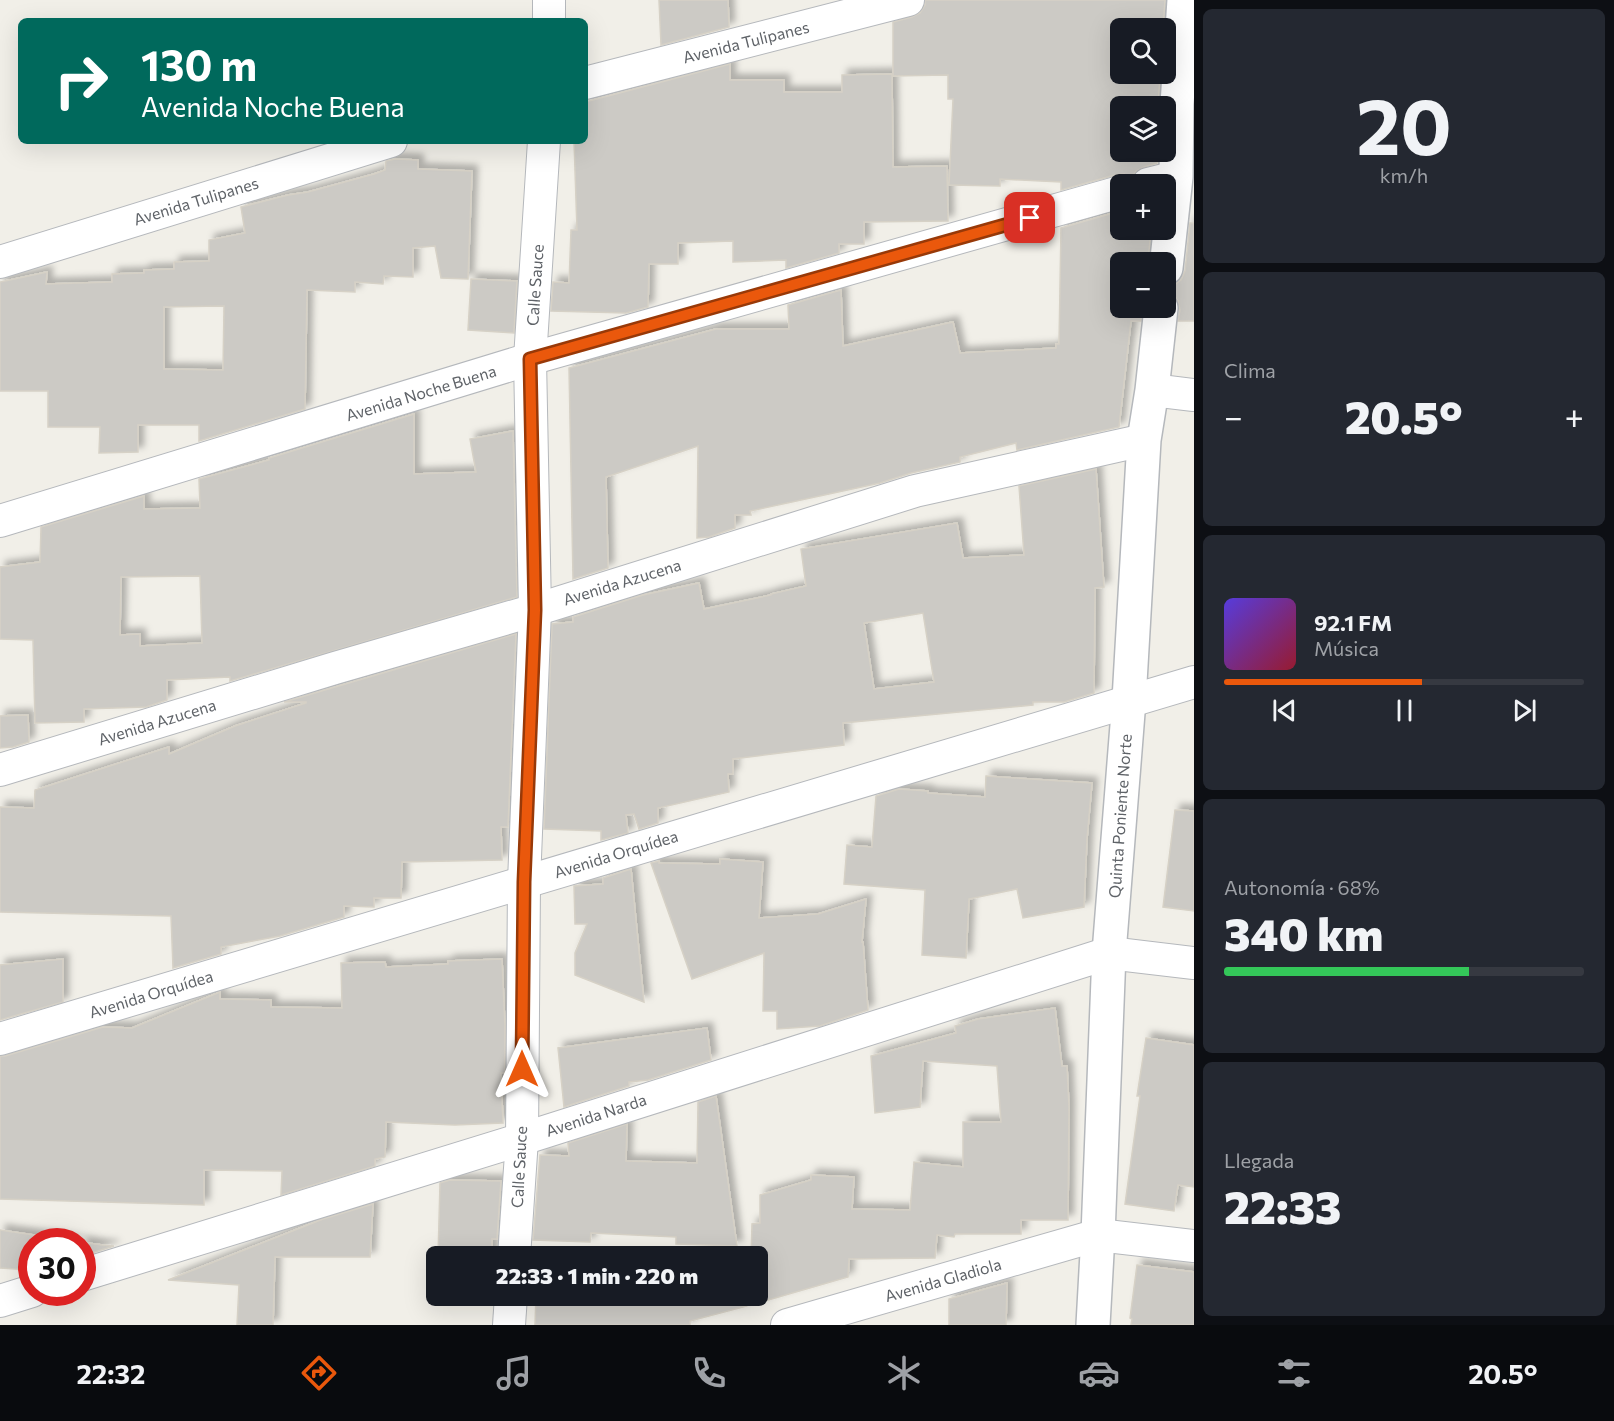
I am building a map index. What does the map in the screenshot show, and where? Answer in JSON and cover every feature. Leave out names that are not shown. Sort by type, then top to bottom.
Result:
[{"type":"street","points":[[549,0],[549,18]]},
{"type":"street","name":"Avenida Tulipanes","points":[[588,82],[908,0]]},
{"type":"street","points":[[1164,174],[1185,105],[1184,0]]},
{"type":"street","name":"Avenida Tulipanes","points":[[0,262],[381,144]]},
{"type":"street","name":"Calle Sauce","points":[[515,1246],[522,1139],[524,882],[535,610],[530,359],[544,144]]},
{"type":"street","name":"Avenida Noche Buena","points":[[0,521],[530,359],[1110,195]]},
{"type":"street","name":"Quinta Poniente Norte","points":[[1093,1325],[1109,953],[1129,700],[1144,440],[1160,318]]},
{"type":"street","points":[[1152,390],[1194,394]]},
{"type":"street","name":"Avenida Azucena","points":[[0,770],[535,610],[915,490],[1144,440]]},
{"type":"street","name":"Avenida Orquídea","points":[[0,1039],[1194,682]]},
{"type":"street","points":[[1109,953],[1194,963]]},
{"type":"street","name":"Avenida Narda","points":[[96,1271],[522,1139],[1109,953]]},
{"type":"street","points":[[1098,1235],[1194,1246]]},
{"type":"street","name":"Avenida Gladiola","points":[[788,1325],[1098,1235]]},
{"type":"street","points":[[0,1301],[18,1295]]},
{"type":"street","points":[[509,1325],[510,1306]]},
{"type":"building","points":[[659,0],[728,0],[729,27],[661,45]]},
{"type":"building","points":[[925,0],[1165,0],[1164,18],[1110,18],[1110,84],[1159,84],[1159,96],[1110,96],[1110,162],[1157,163],[1144,167],[1134,174],[1110,174],[1110,176],[1061,190],[1061,182],[1000,179],[1000,186],[949,185],[953,99],[948,99],[948,75],[893,76],[893,22],[920,13]]},
{"type":"building","points":[[730,64],[730,80],[784,80],[784,92],[842,92],[842,75],[892,74],[893,167],[947,166],[948,221],[864,222],[864,244],[839,244],[839,253],[786,268],[786,260],[733,262],[733,241],[678,243],[678,264],[649,264],[648,307],[626,313],[551,311],[553,282],[569,283],[571,230],[577,230],[574,144],[588,144],[588,101]]},
{"type":"building","points":[[418,160],[418,169],[472,171],[468,279],[441,278],[435,246],[413,248],[413,277],[384,276],[383,284],[355,282],[355,292],[307,290],[305,409],[199,441],[199,425],[138,425],[138,452],[99,453],[100,427],[48,427],[48,391],[0,391],[0,282],[47,272],[46,284],[112,282],[112,274],[174,269],[174,262],[209,261],[209,240],[245,233],[241,207],[374,174],[385,170],[386,161]],"holes":[[[224,306],[223,370],[164,369],[164,307]]]},
{"type":"building","points":[[1110,214],[1110,240],[1150,240],[1149,252],[1110,252],[1110,318],[1141,318],[1141,321],[1131,321],[1119,427],[1017,450],[1016,443],[960,457],[960,462],[911,473],[880,483],[750,511],[751,515],[735,515],[735,528],[709,537],[697,538],[698,446],[606,477],[608,568],[573,579],[569,368],[716,329],[789,329],[788,305],[841,290],[843,346],[953,322],[960,353],[1056,348],[1056,344],[1059,344],[1061,228]]},
{"type":"building","points":[[1190,223],[1194,223],[1194,321],[1178,321],[1180,310],[1176,298],[1176,284],[1181,280],[1185,271]]},
{"type":"building","points":[[471,279],[517,281],[514,333],[468,330]]},
{"type":"building","points":[[414,414],[414,474],[476,472],[470,439],[513,431],[517,597],[230,681],[230,677],[167,680],[167,700],[146,707],[84,709],[84,722],[35,723],[33,640],[0,639],[0,567],[40,562],[41,527],[144,496],[144,509],[200,508],[199,479],[269,460],[269,458]],"holes":[[[200,576],[202,643],[140,646],[140,634],[120,635],[121,577]]]},
{"type":"building","points":[[1096,469],[1104,587],[1095,588],[1094,693],[1064,702],[1033,702],[1033,705],[843,723],[844,745],[733,759],[733,774],[728,774],[729,792],[658,808],[658,823],[639,829],[634,814],[626,815],[628,833],[601,840],[601,831],[544,829],[552,624],[573,622],[573,617],[643,595],[699,583],[704,609],[771,595],[806,586],[801,549],[957,523],[963,558],[1024,555],[1019,486]],"holes":[[[923,613],[934,682],[874,689],[864,623]]]},
{"type":"building","points":[[516,634],[508,827],[501,827],[502,860],[402,862],[401,898],[374,898],[374,907],[344,906],[344,917],[280,936],[221,947],[221,954],[173,968],[171,916],[0,912],[0,807],[34,808],[35,790],[169,747],[169,754],[235,726],[306,703],[284,702]]},
{"type":"building","points":[[28,715],[29,742],[0,748],[0,716]]},
{"type":"building","points":[[986,776],[1092,783],[1084,907],[1023,918],[1017,889],[969,899],[966,958],[922,955],[925,890],[844,884],[847,845],[872,847],[876,796],[899,789],[985,797]]},
{"type":"building","points":[[1175,810],[1194,811],[1194,911],[1163,907]]},
{"type":"building","points":[[720,859],[763,862],[759,918],[818,914],[866,899],[862,942],[868,1010],[820,1026],[777,1029],[777,1011],[763,1011],[764,953],[692,979],[651,863],[659,861],[659,863],[720,864]]},
{"type":"building","points":[[631,869],[644,1002],[575,975],[575,953],[587,924],[575,924],[574,886],[603,884],[603,878]]},
{"type":"building","points":[[63,959],[63,1002],[0,1020],[0,965]]},
{"type":"building","points":[[502,959],[505,1027],[505,1073],[501,1073],[503,1123],[455,1125],[386,1122],[385,1157],[375,1159],[375,1166],[281,1195],[282,1171],[204,1170],[204,1205],[0,1199],[0,1056],[103,1027],[132,1028],[220,992],[220,999],[271,1000],[271,1007],[342,1008],[341,963],[385,962],[386,967]]},
{"type":"building","points":[[1055,1008],[1062,1066],[1067,1066],[1068,1220],[1021,1220],[1021,1234],[955,1234],[954,1237],[937,1235],[935,1258],[849,1259],[848,1277],[768,1300],[768,1246],[751,1246],[752,1224],[760,1223],[760,1195],[811,1180],[811,1175],[854,1177],[852,1209],[910,1210],[914,1162],[963,1167],[963,1122],[1001,1122],[997,1066],[923,1061],[920,1107],[875,1113],[871,1056],[956,1033],[955,1026],[978,1019]]},
{"type":"building","points":[[707,1028],[711,1060],[648,1080],[629,1082],[629,1086],[564,1107],[558,1048]]},
{"type":"building","points":[[1146,1038],[1194,1045],[1194,1187],[1178,1185],[1174,1211],[1125,1204]]},
{"type":"building","points":[[716,1096],[737,1246],[676,1244],[676,1237],[591,1233],[590,1242],[533,1240],[540,1155],[569,1156],[568,1143],[627,1124],[626,1161],[697,1163],[698,1102]]},
{"type":"building","points":[[450,1180],[501,1181],[497,1239],[492,1239],[492,1246],[438,1246],[440,1183]]},
{"type":"building","points":[[373,1204],[370,1257],[275,1257],[273,1325],[237,1325],[239,1285],[168,1280],[323,1219]]},
{"type":"building","points":[[0,1230],[18,1233],[18,1269],[0,1268]]},
{"type":"building","points":[[96,1244],[114,1246],[96,1252]]},
{"type":"building","points":[[1137,1265],[1194,1272],[1194,1325],[1131,1325]]},
{"type":"building","points":[[1007,1283],[1006,1325],[949,1325],[949,1299]]},
{"type":"building","points":[[536,1306],[747,1306],[690,1321],[690,1325],[535,1325]]},
{"type":"route","points":[[522,1069],[524,882],[535,610],[530,359],[1030,218]]}]
